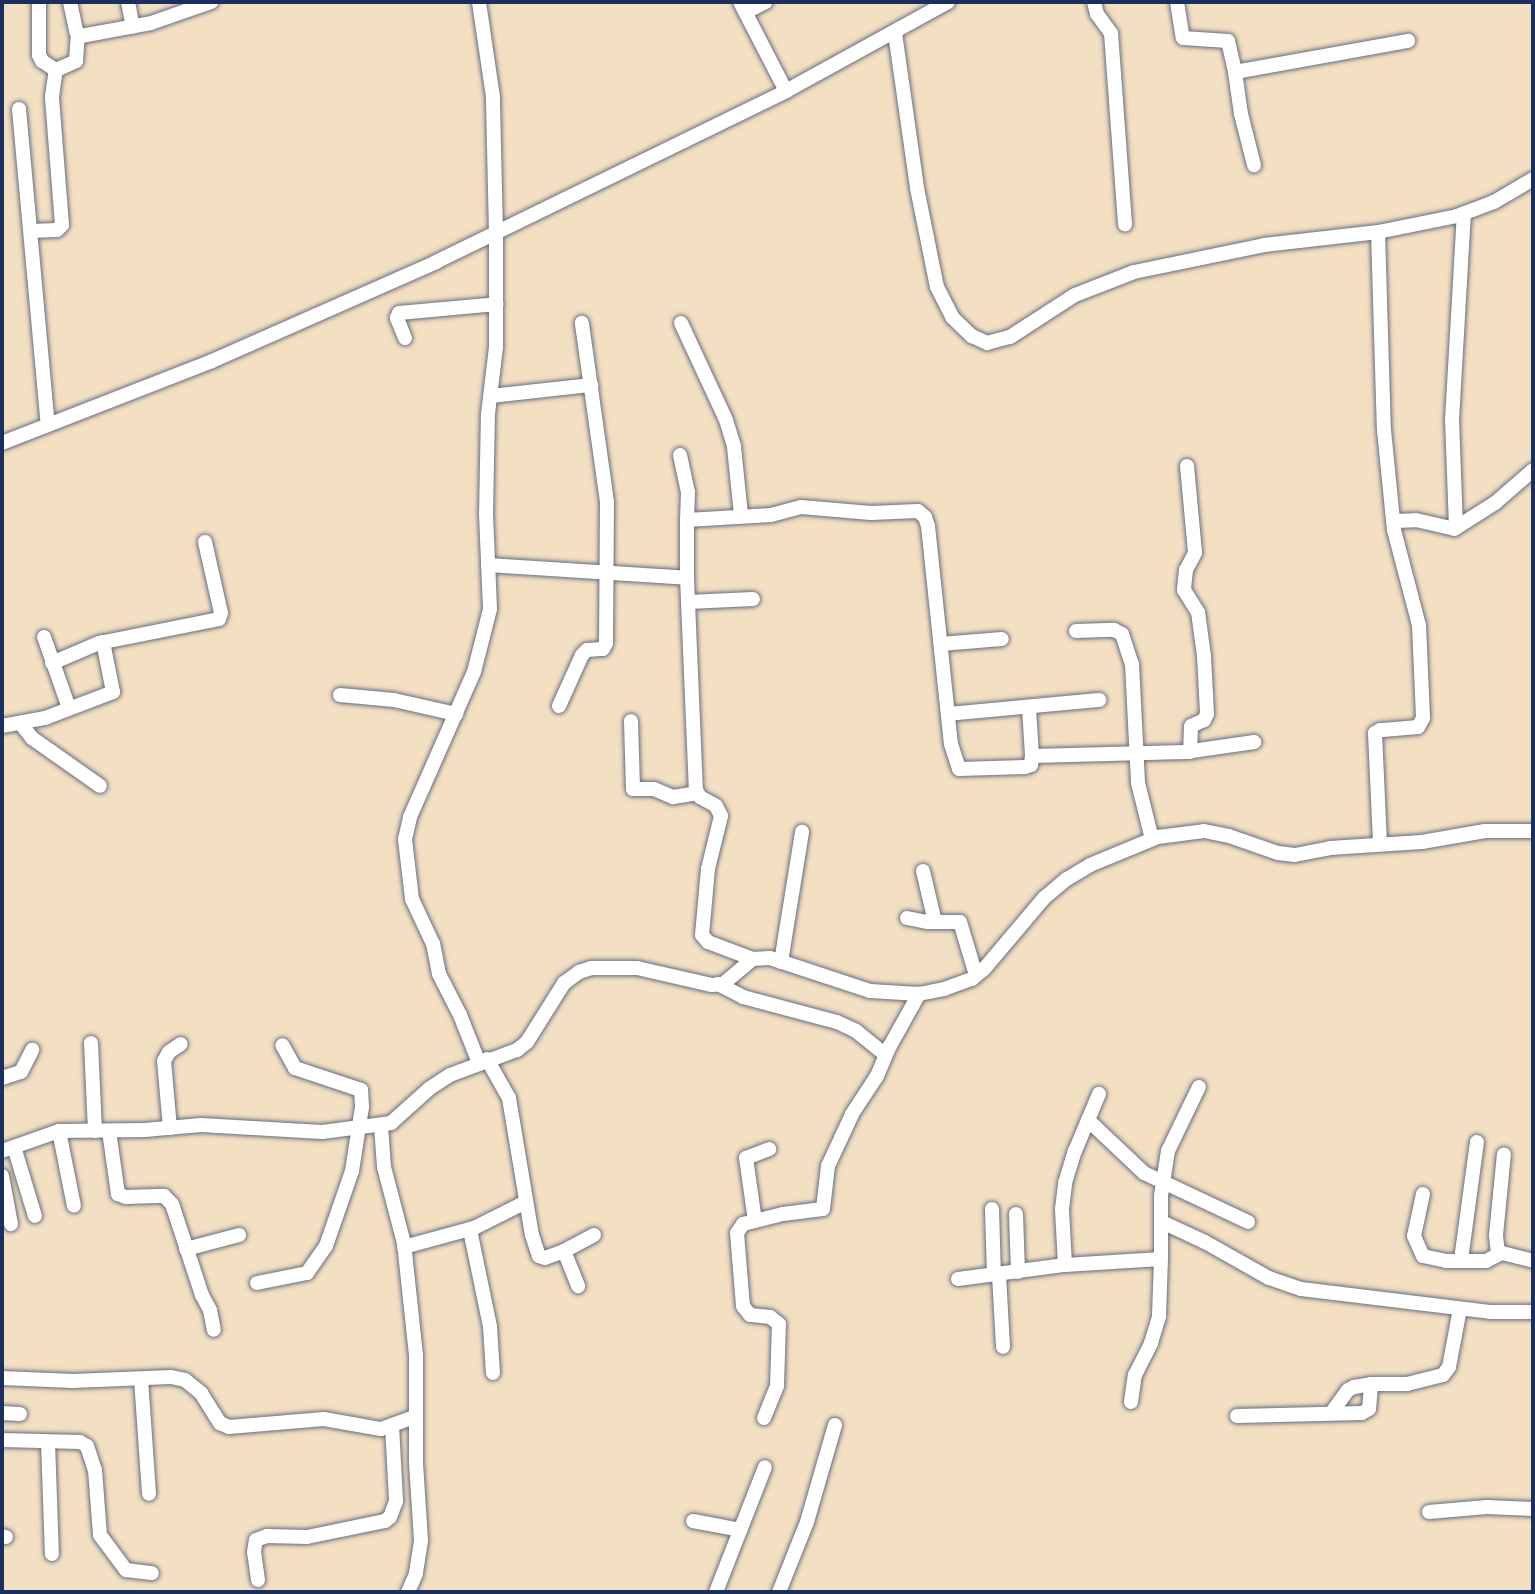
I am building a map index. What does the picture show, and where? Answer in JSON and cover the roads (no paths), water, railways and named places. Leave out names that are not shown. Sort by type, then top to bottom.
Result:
[{"type":"street","points":[[39,2],[39,55],[42,61],[56,70]]},
{"type":"street","points":[[56,70],[76,61],[78,34],[70,2]]},
{"type":"street","points":[[128,2],[133,27]]},
{"type":"street","points":[[78,34],[86,36],[133,27],[211,2]]},
{"type":"street","points":[[480,2],[493,97],[496,234],[497,303],[486,515],[490,609],[483,641],[456,714],[410,817],[405,839],[412,899],[434,949],[439,974],[483,1061],[509,1098],[526,1202],[539,1256],[545,1258],[564,1251],[594,1235]]},
{"type":"street","points":[[766,2],[743,7],[786,92]]},
{"type":"street","points":[[2,443],[212,361],[496,234],[786,92],[895,33],[926,7],[948,2]]},
{"type":"street","points":[[1094,2],[1097,14],[1111,33],[1125,224]]},
{"type":"street","points":[[1177,2],[1183,38],[1228,41],[1241,114],[1254,164]]},
{"type":"street","points":[[895,33],[917,188],[931,246],[936,287],[952,317],[972,336],[987,343],[1010,337],[1075,295],[1134,272],[1264,245],[1378,232],[1464,213],[1494,202],[1533,179]]},
{"type":"street","points":[[1235,72],[1408,41]]},
{"type":"street","points":[[31,232],[57,230],[62,225],[52,97],[56,70]]},
{"type":"street","points":[[19,109],[48,425]]},
{"type":"street","points":[[1456,528],[1452,419],[1464,213]]},
{"type":"street","points":[[1378,232],[1384,430],[1394,526],[1419,625],[1423,718],[1418,727],[1381,730],[1373,736],[1380,844]]},
{"type":"street","points":[[405,338],[397,318],[399,313],[497,303]]},
{"type":"street","points":[[559,705],[582,655],[587,650],[605,647],[607,502],[582,323]]},
{"type":"street","points":[[681,323],[726,420],[738,475],[741,515]]},
{"type":"street","points":[[491,396],[591,385]]},
{"type":"street","points":[[680,455],[688,492],[687,578],[697,793]]},
{"type":"street","points":[[1187,466],[1195,553],[1186,570],[1184,590],[1198,612],[1207,714],[1204,720],[1191,726],[1190,752]]},
{"type":"street","points":[[1394,526],[1416,520],[1448,529],[1456,528],[1495,503],[1533,470]]},
{"type":"street","points":[[687,520],[771,515],[801,507],[851,512],[913,510],[922,513],[928,526],[952,753],[959,769],[1031,765],[1030,708]]},
{"type":"street","points":[[52,663],[103,642],[219,619],[221,613],[205,542]]},
{"type":"street","points":[[488,565],[687,578]]},
{"type":"street","points":[[688,602],[753,599]]},
{"type":"street","points":[[1076,631],[1114,630],[1122,634],[1132,664],[1139,791],[1152,839]]},
{"type":"street","points":[[44,637],[69,708]]},
{"type":"street","points":[[941,644],[1002,639]]},
{"type":"street","points":[[2,726],[21,723],[113,692],[103,642]]},
{"type":"street","points":[[340,695],[394,699],[456,714]]},
{"type":"street","points":[[948,714],[1099,700]]},
{"type":"street","points":[[631,721],[633,789],[654,789],[673,797],[697,793],[716,806],[722,816],[708,869],[702,929],[704,939],[742,968]]},
{"type":"street","points":[[21,723],[32,738],[100,786]]},
{"type":"street","points":[[1032,756],[1190,752],[1254,743]]},
{"type":"street","points":[[718,984],[742,968],[770,958],[870,991],[919,994],[944,989],[976,975],[1044,898],[1067,879],[1090,865],[1152,839],[1180,832],[1204,831],[1229,836],[1278,853],[1295,855],[1330,848],[1422,842],[1485,831],[1533,831]]},
{"type":"street","points":[[781,962],[802,832]]},
{"type":"street","points":[[923,871],[935,922]]},
{"type":"street","points":[[907,918],[960,922],[976,975]]},
{"type":"street","points":[[35,1216],[8,1149],[59,1131],[201,1125],[322,1132],[381,1126],[396,1121],[430,1088],[483,1061],[517,1050],[527,1042],[553,997],[579,972],[591,968],[637,968],[690,982],[718,984],[743,997],[837,1022],[856,1031],[886,1055]]},
{"type":"street","points":[[764,1418],[777,1385],[779,1324],[770,1317],[746,1312],[738,1274],[737,1233],[743,1224],[823,1209],[828,1166],[852,1114],[877,1076],[919,994]]},
{"type":"street","points":[[91,1043],[102,1131],[116,1192],[126,1197],[168,1198],[210,1310],[214,1330]]},
{"type":"street","points":[[170,1128],[164,1061],[169,1052],[181,1044]]},
{"type":"street","points":[[257,1283],[298,1276],[313,1267],[338,1215],[352,1171],[359,1128],[361,1090],[295,1068],[282,1045]]},
{"type":"street","points":[[2,1078],[24,1069],[32,1050]]},
{"type":"street","points":[[1132,1402],[1135,1375],[1151,1343],[1159,1316],[1162,1183],[1169,1146],[1199,1087]]},
{"type":"street","points":[[1065,1265],[1062,1209],[1066,1183],[1099,1094]]},
{"type":"street","points":[[1088,1120],[1144,1173],[1209,1201],[1248,1222]]},
{"type":"street","points":[[381,1126],[384,1167],[404,1247],[416,1355],[421,1541],[416,1574],[408,1592]]},
{"type":"street","points":[[59,1131],[75,1206]]},
{"type":"street","points":[[1461,1260],[1477,1142]]},
{"type":"street","points":[[755,1221],[746,1158],[769,1149]]},
{"type":"street","points":[[1498,1254],[1496,1236],[1504,1154]]},
{"type":"street","points":[[2,1176],[11,1224]]},
{"type":"street","points":[[1423,1194],[1415,1236],[1419,1251],[1431,1259],[1486,1261],[1498,1254],[1533,1261]]},
{"type":"street","points":[[404,1247],[470,1230],[526,1202]]},
{"type":"street","points":[[992,1209],[1003,1347]]},
{"type":"street","points":[[1016,1214],[1018,1272]]},
{"type":"street","points":[[1162,1222],[1283,1283],[1326,1294],[1460,1309],[1533,1312]]},
{"type":"street","points":[[470,1230],[490,1327],[494,1373]]},
{"type":"street","points":[[186,1249],[239,1235]]},
{"type":"street","points":[[564,1251],[578,1286]]},
{"type":"street","points":[[958,1279],[1065,1265],[1161,1259]]},
{"type":"street","points":[[1332,1412],[1348,1390],[1371,1384],[1407,1384],[1443,1374],[1449,1367],[1460,1309]]},
{"type":"street","points":[[2,1378],[73,1381],[171,1377],[185,1380],[201,1393],[220,1423],[229,1427],[324,1419],[381,1429],[416,1416]]},
{"type":"street","points":[[141,1379],[149,1494]]},
{"type":"street","points":[[1237,1416],[1366,1412],[1371,1384]]},
{"type":"street","points":[[2,1413],[20,1414]]},
{"type":"street","points":[[258,1580],[254,1552],[256,1540],[267,1536],[307,1536],[372,1524],[390,1517],[396,1502],[392,1425]]},
{"type":"street","points":[[779,1592],[807,1522],[835,1425]]},
{"type":"street","points":[[2,1440],[80,1443],[87,1446],[95,1470],[100,1535],[126,1570],[152,1573]]},
{"type":"street","points":[[48,1442],[52,1554]]},
{"type":"street","points":[[716,1592],[765,1467]]},
{"type":"street","points":[[1429,1512],[1487,1507],[1533,1508]]},
{"type":"street","points":[[693,1521],[740,1531]]}]
